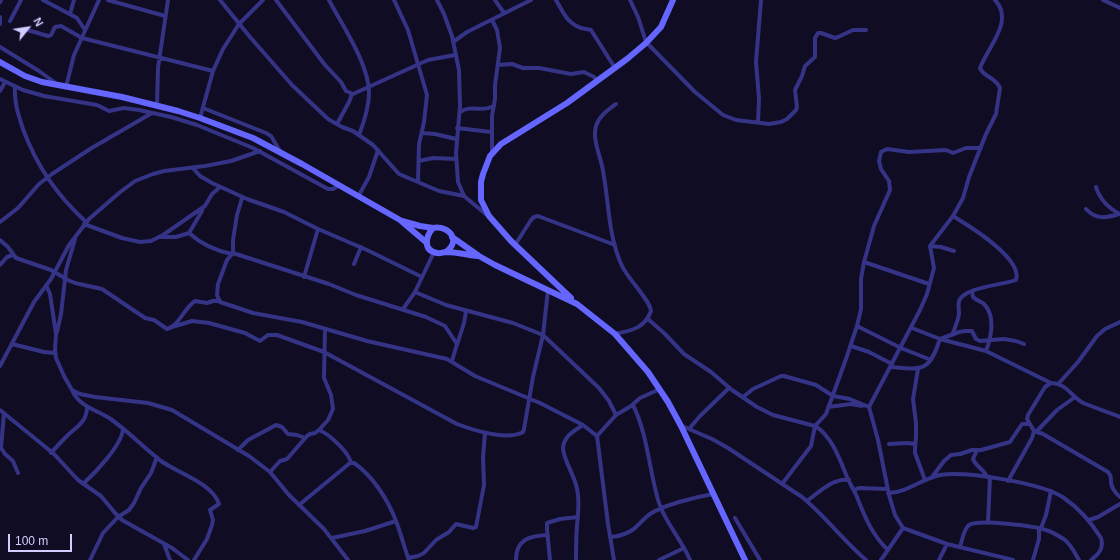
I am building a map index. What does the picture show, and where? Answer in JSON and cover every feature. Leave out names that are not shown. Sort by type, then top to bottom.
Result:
[{"type":"main road","points":[[673,0],[661,27],[628,59],[567,102],[501,144],[492,154],[482,174],[480,191],[483,206],[488,216],[515,245],[577,304],[615,334],[647,371],[660,389],[682,426],[745,560]]},
{"type":"main road","points":[[0,62],[25,76],[42,82],[109,94],[157,106],[200,118],[253,138],[359,195],[400,220],[427,243],[430,249],[434,252],[440,254],[446,252],[479,256]]},
{"type":"main road","points":[[400,220],[420,226],[445,228],[450,232],[452,237],[452,246],[446,252]]},
{"type":"main road","points":[[427,243],[428,234],[433,228]]},
{"type":"main road","points":[[452,237],[479,256],[577,304]]},
{"type":"street","points":[[10,21],[21,0]]},
{"type":"street","points":[[43,0],[51,2],[79,19],[85,30]]},
{"type":"street","points":[[70,14],[74,0]]},
{"type":"street","points":[[66,87],[72,58],[99,0]]},
{"type":"street","points":[[108,0],[165,16]]},
{"type":"street","points":[[125,4],[131,0]]},
{"type":"street","points":[[157,106],[160,58],[168,0]]},
{"type":"street","points":[[220,0],[300,93],[325,116],[359,135],[373,145],[396,172],[439,190],[464,196],[488,216]]},
{"type":"street","points":[[200,118],[213,71],[226,44],[240,24],[263,0]]},
{"type":"street","points":[[276,0],[325,65],[341,82],[346,91],[352,94]]},
{"type":"street","points":[[329,0],[364,67],[368,88],[368,100],[366,113],[359,135]]},
{"type":"street","points":[[394,0],[408,30],[427,95],[419,144],[418,182]]},
{"type":"street","points":[[437,0],[449,26],[459,70],[460,112],[456,139],[456,159],[458,182],[464,196]]},
{"type":"street","points":[[495,0],[504,13]]},
{"type":"street","points":[[453,42],[467,32],[531,0]]},
{"type":"street","points":[[556,0],[564,15],[572,23],[589,30],[594,34],[615,68]]},
{"type":"street","points":[[630,0],[638,17],[646,43],[686,85],[716,110],[730,118],[758,123],[769,124],[782,122],[796,110],[796,86],[802,76],[805,66],[815,57],[815,38],[818,33],[835,38],[854,30],[866,30]]},
{"type":"street","points":[[758,123],[759,98],[756,62],[761,0]]},
{"type":"street","points":[[995,0],[1000,6],[1002,12],[998,34],[980,68],[982,72],[995,80],[1000,88],[1000,96],[996,114],[969,177],[964,198],[953,216],[930,246],[934,268],[920,310],[912,328],[868,406],[878,440],[888,491],[896,515],[903,528],[947,544],[993,558],[1013,560]]},
{"type":"street","points":[[1103,0],[1120,8]]},
{"type":"street","points":[[0,17],[0,24]]},
{"type":"street","points":[[492,20],[497,30],[500,42],[491,132],[492,154]]},
{"type":"street","points":[[24,29],[48,36],[51,35],[55,27],[61,26],[82,38],[213,71]]},
{"type":"street","points":[[0,47],[57,84]]},
{"type":"street","points":[[337,124],[342,118],[352,94],[418,64],[440,57],[455,55]]},
{"type":"street","points":[[498,65],[512,64],[523,68],[539,68],[571,74],[584,72],[594,77],[598,81]]},
{"type":"street","points":[[0,79],[15,87],[44,96],[97,105],[109,111],[124,108],[153,113],[197,125],[260,151],[328,189],[333,189],[340,185]]},
{"type":"street","points":[[0,91],[5,82]]},
{"type":"street","points":[[15,87],[15,100],[18,115],[32,152],[46,178],[85,223],[122,238],[140,242],[151,241],[202,208],[212,194],[220,187]]},
{"type":"street","points":[[615,334],[641,326],[648,319],[651,312],[651,309],[623,268],[615,246],[609,217],[603,171],[596,142],[595,127],[599,119],[606,111],[616,104]]},
{"type":"street","points":[[460,112],[468,108],[483,110],[494,106]]},
{"type":"street","points":[[203,108],[266,133],[271,136],[280,152]]},
{"type":"street","points":[[0,222],[28,199],[39,184],[46,178],[90,149],[153,113]]},
{"type":"street","points":[[458,128],[491,132]]},
{"type":"street","points":[[422,133],[435,134],[456,139]]},
{"type":"street","points":[[782,484],[811,446],[815,426],[824,418],[857,326],[860,309],[861,278],[864,262],[874,226],[890,190],[889,181],[881,169],[879,161],[881,152],[887,149],[909,152],[946,150],[953,154],[966,148],[981,148]]},
{"type":"street","points":[[359,195],[368,177],[378,150]]},
{"type":"street","points":[[0,366],[34,302],[55,272],[75,237],[85,223],[119,193],[135,182],[164,171],[193,168],[239,159],[260,151]]},
{"type":"street","points":[[419,161],[433,158],[456,159]]},
{"type":"street","points":[[193,168],[200,176],[242,198],[284,212],[422,277]]},
{"type":"street","points":[[1096,187],[1098,194],[1105,204],[1120,214]]},
{"type":"street","points":[[220,301],[217,295],[218,284],[227,260],[233,253],[233,240],[237,215],[242,198]]},
{"type":"street","points":[[159,237],[176,237],[189,233],[202,212],[202,208]]},
{"type":"street","points":[[1086,209],[1096,217],[1103,218],[1120,214]]},
{"type":"street","points":[[515,245],[531,220],[538,216],[615,246]]},
{"type":"street","points":[[952,334],[958,321],[959,302],[961,298],[981,287],[1016,280],[1018,275],[1005,254],[953,216]]},
{"type":"street","points":[[304,277],[318,229]]},
{"type":"street","points":[[189,233],[215,249],[233,253],[329,284],[356,295],[403,308],[441,323],[445,326],[457,345]]},
{"type":"street","points":[[75,237],[65,279],[61,314],[56,334],[55,353],[64,376],[76,397],[87,407],[111,419],[164,463],[207,488],[214,495],[218,502],[217,506],[210,509],[213,520],[212,525],[207,539],[194,560]]},
{"type":"street","points":[[0,240],[8,247],[16,258],[55,272],[65,279],[85,286],[102,289],[145,318],[156,320],[167,329],[192,321],[209,323],[245,333],[260,341],[268,336],[276,335],[325,352],[406,395],[445,418],[485,433],[512,435],[523,432],[543,335],[548,289]]},
{"type":"street","points":[[930,246],[941,247],[954,251]]},
{"type":"street","points":[[354,264],[361,247]]},
{"type":"street","points":[[403,308],[415,292],[434,252]]},
{"type":"street","points":[[0,265],[7,257],[13,255]]},
{"type":"street","points":[[864,262],[929,284]]},
{"type":"street","points":[[46,285],[50,294],[56,334]]},
{"type":"street","points":[[972,291],[973,298],[984,304],[992,323],[990,341],[986,351]]},
{"type":"street","points":[[415,292],[440,303],[513,323],[543,335],[599,388],[609,401],[616,415]]},
{"type":"street","points":[[172,327],[195,301],[207,303],[220,301],[253,312],[302,322],[403,350],[434,355],[452,361],[462,369],[475,376],[555,410],[583,425],[597,436],[614,560]]},
{"type":"street","points":[[452,361],[464,323],[466,311]]},
{"type":"street","points":[[648,319],[684,354],[711,372],[742,397],[767,412],[815,426],[822,432],[832,444],[842,462],[868,525],[878,540],[888,550]]},
{"type":"street","points":[[1059,383],[1078,362],[1097,336],[1105,329],[1120,322]]},
{"type":"street","points":[[857,326],[901,348],[931,360]]},
{"type":"street","points":[[912,328],[940,339],[986,351],[1051,383],[1059,383],[1083,403],[1120,417]]},
{"type":"street","points":[[270,472],[280,461],[287,459],[309,434],[315,433],[319,430],[328,420],[333,409],[331,395],[324,378],[325,329]]},
{"type":"street","points":[[851,346],[869,352],[891,366],[918,369],[924,367],[931,360],[940,339],[952,334],[969,330],[972,331],[976,339],[980,341],[1010,339],[1024,344]]},
{"type":"street","points":[[12,344],[44,352],[55,353]]},
{"type":"street","points":[[918,369],[914,389],[913,406],[916,418],[915,453],[925,480]]},
{"type":"street","points":[[742,397],[752,389],[782,376],[816,385],[833,396],[850,399],[868,406]]},
{"type":"street","points":[[1051,383],[1045,387],[1028,415],[1027,420],[1029,424],[1035,432],[1108,472],[1111,478],[1111,485],[1116,494],[1120,497]]},
{"type":"street","points":[[689,429],[700,416],[729,388]]},
{"type":"street","points":[[597,436],[616,415],[633,405],[640,398],[660,389]]},
{"type":"street","points":[[72,390],[80,394],[96,397],[148,403],[168,408],[182,414],[253,458],[270,472],[299,505],[332,538],[348,560]]},
{"type":"street","points":[[1008,481],[1035,432],[1057,410],[1075,397]]},
{"type":"street","points":[[828,407],[854,404],[868,406]]},
{"type":"street","points":[[633,405],[643,433],[662,509],[690,560]]},
{"type":"street","points":[[51,453],[60,442],[81,424],[85,418],[87,407]]},
{"type":"street","points":[[0,410],[51,453],[83,484],[102,496],[118,517],[188,560]]},
{"type":"street","points":[[4,414],[1,448],[12,460],[18,473]]},
{"type":"street","points":[[931,477],[948,456],[1010,442],[1022,424],[1029,424]]},
{"type":"street","points":[[238,450],[248,440],[276,425],[282,427],[288,434],[305,438]]},
{"type":"street","points":[[576,560],[578,517],[577,487],[572,470],[565,455],[564,448],[565,441],[569,435],[583,425]]},
{"type":"street","points":[[682,426],[712,439],[728,448],[807,501],[848,544],[866,560]]},
{"type":"street","points":[[83,484],[111,453],[122,435],[123,429]]},
{"type":"street","points":[[319,430],[338,444],[348,456],[351,463],[359,466],[369,477],[389,505],[396,521],[408,559],[426,552],[431,544],[449,532],[458,523],[469,527],[476,527],[484,485],[483,457],[485,433]]},
{"type":"street","points":[[889,444],[915,444]]},
{"type":"street","points":[[977,450],[974,456],[974,462],[984,470],[989,477],[988,523]]},
{"type":"street","points":[[90,560],[104,533],[118,517],[129,510],[134,504],[140,488],[151,473],[157,457]]},
{"type":"street","points":[[299,505],[351,463]]},
{"type":"street","points":[[854,490],[859,488],[900,492],[931,477],[958,474],[989,477],[1051,491],[1078,508],[1089,520],[1101,538],[1101,549],[1094,559]]},
{"type":"street","points":[[807,501],[834,483],[843,479],[849,480]]},
{"type":"street","points":[[1033,560],[1040,528],[1046,515],[1051,491]]},
{"type":"street","points":[[610,537],[632,530],[649,514],[713,494]]},
{"type":"street","points":[[1089,520],[1098,517],[1120,504]]},
{"type":"street","points":[[550,560],[547,535],[548,523],[560,519],[578,517]]},
{"type":"street","points":[[735,518],[760,560]]},
{"type":"street","points":[[332,538],[370,530],[396,521]]},
{"type":"street","points":[[960,547],[967,527],[970,524],[1002,523],[1040,528],[1053,532],[1067,542],[1079,560]]},
{"type":"street","points":[[881,560],[903,528]]},
{"type":"street","points":[[516,560],[518,548],[526,539],[535,536],[547,535]]},
{"type":"street","points":[[164,544],[170,560]]},
{"type":"street","points":[[939,560],[947,544]]},
{"type":"street","points":[[660,560],[684,548]]}]
